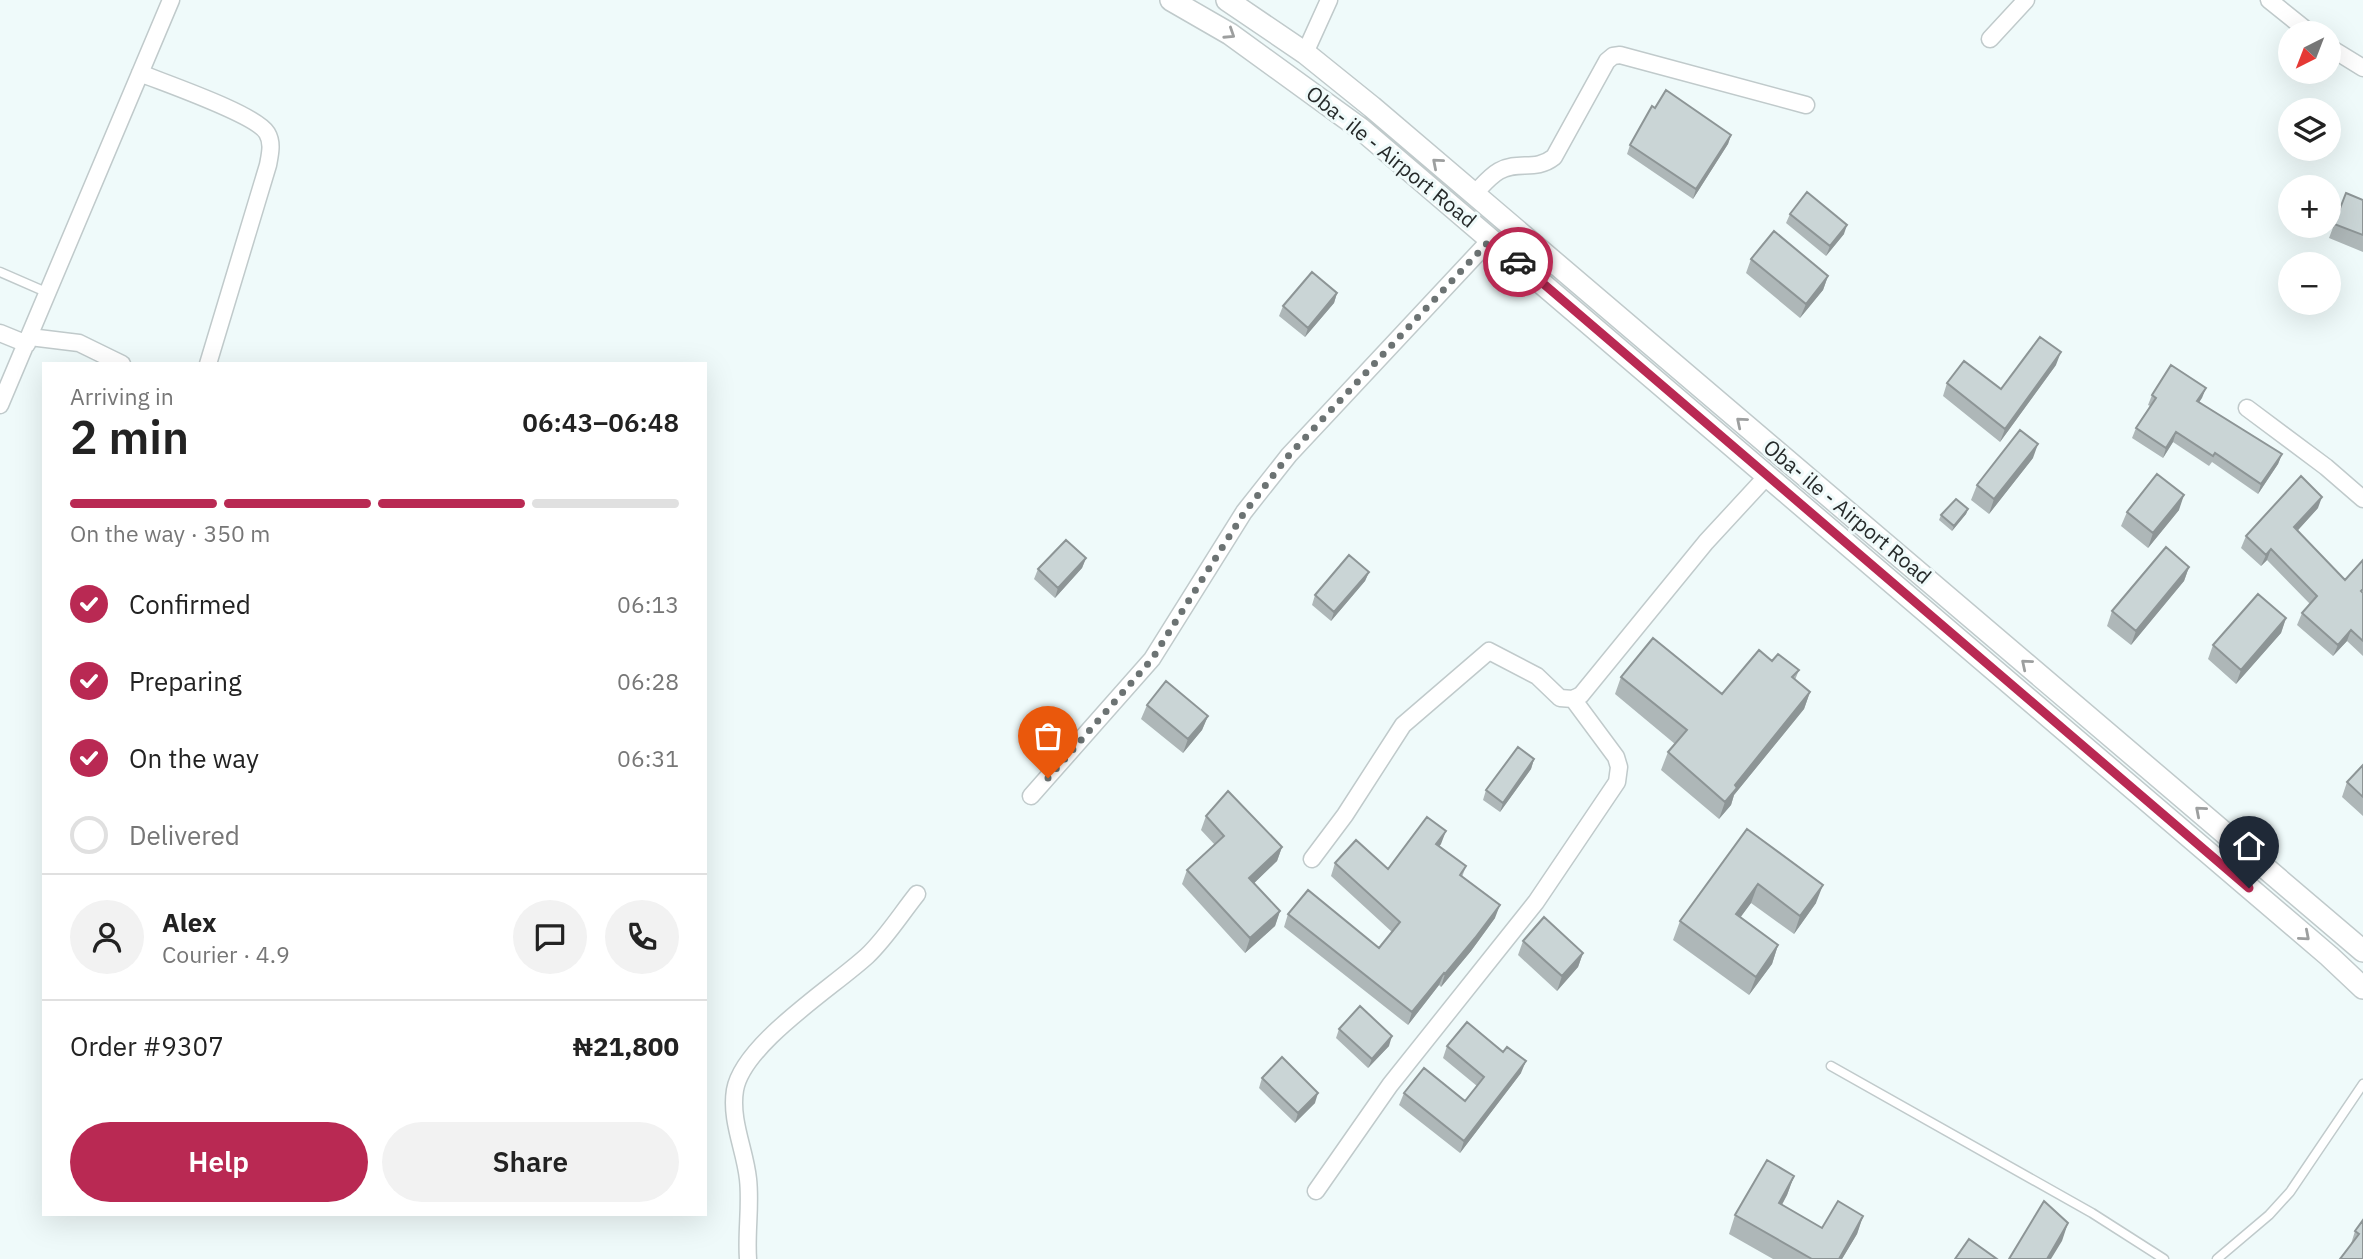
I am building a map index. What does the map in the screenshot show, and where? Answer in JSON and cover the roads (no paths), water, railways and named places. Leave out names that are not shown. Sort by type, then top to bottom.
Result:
[{"type":"main road","name":"Oba- ile - Airport Road","points":[[1171,0],[1230,34],[1361,129],[2329,956],[2363,988]]},
{"type":"main road","name":"Oba- ile - Airport Road","points":[[1227,0],[1305,53],[1474,194],[2363,951]]},
{"type":"main road","points":[[1987,666],[2002,644]]},
{"type":"street","points":[[0,405],[171,0]]},
{"type":"street","points":[[1305,53],[1329,0]]},
{"type":"street","points":[[1990,39],[2026,0]]},
{"type":"street","points":[[2269,0],[2296,21]]},
{"type":"street","points":[[1474,194],[1501,170],[1518,165],[1535,166],[1554,157],[1607,61],[1620,54],[1806,105]]},
{"type":"street","points":[[2342,55],[2363,68]]},
{"type":"street","points":[[140,73],[220,105],[260,125],[270,139],[268,165],[209,362]]},
{"type":"street","points":[[1031,796],[1152,659],[1244,513],[1289,455],[1491,239]]},
{"type":"street","points":[[0,333],[28,340],[79,344],[118,362]]},
{"type":"street","points":[[2247,408],[2326,467],[2363,499]]},
{"type":"street","points":[[1312,859],[1345,815],[1403,725],[1489,650],[1537,676],[1560,698],[1573,699],[1581,695],[1706,542],[1767,476]]},
{"type":"street","points":[[1316,1191],[1390,1085],[1536,902],[1617,782],[1619,767],[1616,757],[1573,699]]},
{"type":"street","points":[[748,1259],[748,1179],[733,1106],[735,1088],[744,1069],[772,1035],[869,954],[917,894]]},
{"type":"lane","points":[[0,272],[46,292]]},
{"type":"lane","points":[[1831,1066],[2092,1213],[2164,1259]]},
{"type":"lane","points":[[2217,1259],[2269,1215],[2290,1192],[2363,1084]]}]
